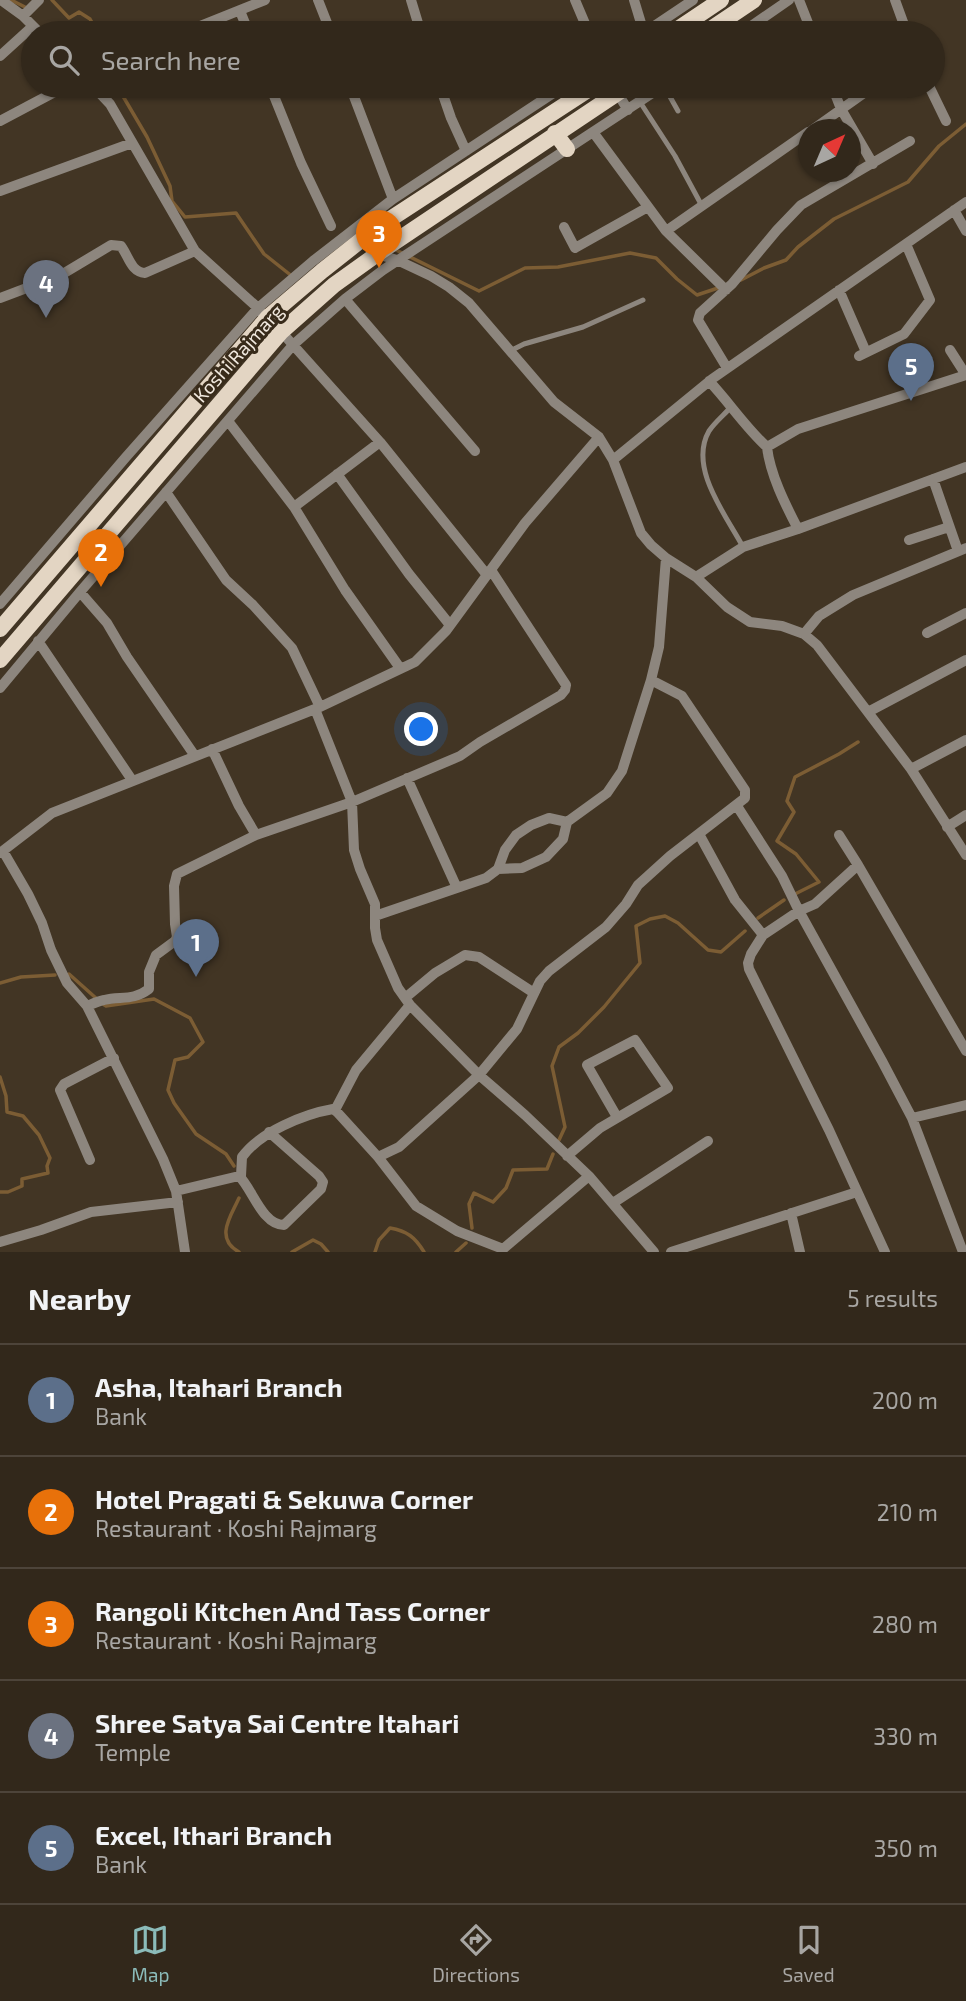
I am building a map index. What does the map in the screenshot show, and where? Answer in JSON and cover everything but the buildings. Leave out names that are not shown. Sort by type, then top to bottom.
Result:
[{"type":"main road","points":[[690,21],[721,0]]},
{"type":"main road","points":[[723,21],[754,0]]},
{"type":"main road","name":"Koshi Rajmarg","points":[[0,629],[263,313],[366,229],[426,187],[574,98]]},
{"type":"main road","name":"Koshi Rajmarg","points":[[0,660],[281,332],[334,285],[605,98]]},
{"type":"main road","points":[[555,133],[567,149]]},
{"type":"street","points":[[23,16],[38,0]]},
{"type":"street","points":[[214,21],[265,0]]},
{"type":"street","points":[[318,0],[326,21]]},
{"type":"street","points":[[411,0],[417,21]]},
{"type":"street","points":[[575,0],[584,21]]},
{"type":"street","points":[[635,0],[641,21]]},
{"type":"street","points":[[661,21],[692,0]]},
{"type":"street","points":[[758,21],[789,0]]},
{"type":"street","points":[[799,0],[807,21]]},
{"type":"street","points":[[895,0],[903,21]]},
{"type":"street","points":[[3,4],[28,21]]},
{"type":"street","points":[[240,11],[244,21]]},
{"type":"street","points":[[0,56],[21,41]]},
{"type":"street","points":[[0,121],[43,98]]},
{"type":"street","points":[[95,1003],[137,996],[149,989],[149,972],[156,955],[177,937],[174,886],[179,872],[256,835],[352,802],[460,756],[558,697],[566,685],[489,573],[380,442],[263,313],[195,251],[104,98]]},
{"type":"street","points":[[276,98],[331,226]]},
{"type":"street","points":[[355,98],[393,199]]},
{"type":"street","points":[[445,98],[466,151]]},
{"type":"street","points":[[0,604],[126,457],[263,313],[344,237],[366,229],[393,199],[426,187],[466,151],[546,98]]},
{"type":"street","points":[[623,98],[628,110]]},
{"type":"street","points":[[0,688],[293,345],[345,299],[411,251],[646,98]]},
{"type":"street","points":[[837,98],[873,164]]},
{"type":"street","points":[[827,119],[857,98]]},
{"type":"street","points":[[935,98],[946,121]]},
{"type":"street","points":[[593,132],[666,231],[726,290]]},
{"type":"street","points":[[666,231],[798,139]]},
{"type":"street","points":[[727,368],[698,320],[700,313],[726,290],[800,205],[910,141]]},
{"type":"street","points":[[0,191],[132,143]]},
{"type":"street","points":[[614,460],[709,381],[966,202]]},
{"type":"street","points":[[564,227],[575,248],[648,207]]},
{"type":"street","points":[[954,210],[966,231]]},
{"type":"street","points":[[839,290],[862,354],[904,334],[930,300],[906,244]]},
{"type":"street","points":[[0,298],[61,275],[111,245],[123,248],[133,267],[141,273],[195,251]]},
{"type":"street","points":[[383,250],[449,287],[469,303],[554,402],[599,437],[614,460],[641,533],[651,545],[695,577],[727,607],[750,622],[782,626],[804,634],[817,645],[911,769],[966,855]]},
{"type":"street","points":[[345,299],[475,452]]},
{"type":"street","points":[[766,447],[798,429],[966,375],[950,350]]},
{"type":"street","points":[[709,381],[766,447],[768,461],[783,500],[798,529]]},
{"type":"street","points":[[228,421],[294,506],[345,590],[400,668]]},
{"type":"street","points":[[185,1252],[177,1197],[163,1159],[114,1058],[95,1003],[67,983],[28,894],[2,852],[52,813],[318,708],[415,662],[446,631],[525,523],[599,437]]},
{"type":"street","points":[[294,506],[380,442]]},
{"type":"street","points":[[695,577],[743,547],[966,467]]},
{"type":"street","points":[[337,474],[409,574],[450,625]]},
{"type":"street","points":[[804,634],[819,616],[853,595],[962,550],[949,527],[933,479]]},
{"type":"street","points":[[166,492],[226,580],[292,648],[318,708],[352,802],[354,850],[375,904],[374,928],[377,940],[398,988],[407,1001],[479,1075],[589,1176],[654,1252]]},
{"type":"street","points":[[909,540],[949,527]]},
{"type":"street","points":[[498,869],[522,868],[546,858],[563,839],[567,822],[607,793],[618,777],[651,680],[660,643],[666,558]]},
{"type":"street","points":[[80,593],[107,623],[195,756]]},
{"type":"street","points":[[927,634],[966,613]]},
{"type":"street","points":[[38,641],[132,780]]},
{"type":"street","points":[[868,712],[966,660]]},
{"type":"street","points":[[378,1157],[399,1147],[479,1075],[517,1029],[540,981],[549,971],[606,926],[638,886],[746,798],[747,793],[685,700],[679,694],[651,680]]},
{"type":"street","points":[[911,769],[966,740]]},
{"type":"street","points":[[212,749],[256,835]]},
{"type":"street","points":[[407,778],[457,888]]},
{"type":"street","points":[[737,806],[782,876],[912,1118],[963,1252]]},
{"type":"street","points":[[947,827],[966,815]]},
{"type":"street","points":[[375,916],[486,878],[498,869],[505,850],[516,835],[549,818],[567,822]]},
{"type":"street","points":[[699,834],[735,900],[763,935]]},
{"type":"street","points":[[839,835],[966,1051]]},
{"type":"street","points":[[858,864],[815,904],[799,911],[763,935],[748,963],[885,1252]]},
{"type":"street","points":[[335,1110],[356,1070],[407,1001],[435,973],[452,961],[465,955],[479,957],[534,993]]},
{"type":"street","points":[[567,1156],[617,1117],[668,1088],[635,1040],[587,1065],[617,1117]]},
{"type":"street","points":[[90,1160],[60,1090],[64,1084],[114,1058]]},
{"type":"street","points":[[912,1118],[966,1105]]},
{"type":"street","points":[[269,1132],[323,1182],[321,1189],[281,1226],[256,1204],[241,1177],[242,1157],[269,1132],[331,1109],[335,1110],[378,1157],[416,1206],[457,1231],[503,1249],[589,1176]]},
{"type":"street","points":[[613,1203],[708,1141]]},
{"type":"street","points":[[0,1242],[92,1212],[177,1197],[241,1177]]},
{"type":"street","points":[[671,1252],[857,1192]]},
{"type":"street","points":[[791,1213],[800,1252]]},
{"type":"lane","points":[[671,98],[678,111]]},
{"type":"lane","points":[[640,102],[675,156],[702,206]]},
{"type":"lane","points":[[510,351],[524,344],[583,327],[643,300]]},
{"type":"lane","points":[[732,407],[708,434],[702,465],[708,483],[743,547]]},
{"type":"waterway","points":[[11,0],[25,7]]},
{"type":"waterway","points":[[52,0],[69,18],[79,12],[91,21]]},
{"type":"waterway","points":[[124,98],[147,137],[170,186],[172,201],[185,217],[236,213],[264,254],[293,277]]},
{"type":"waterway","points":[[741,280],[786,260],[834,219],[908,182],[939,146],[966,124]]},
{"type":"waterway","points":[[394,249],[479,291],[525,268],[558,267],[630,253],[656,258],[697,295],[721,287]]},
{"type":"waterway","points":[[795,894],[819,882],[796,854],[777,841],[794,812],[787,801],[795,777],[858,742]]},
{"type":"waterway","points":[[758,918],[784,900]]},
{"type":"waterway","points":[[559,1140],[565,1127],[552,1066],[559,1047],[578,1033],[604,1007],[640,963],[636,926],[665,916],[678,923],[708,950],[721,952],[745,931]]},
{"type":"waterway","points":[[69,974],[97,999]]},
{"type":"waterway","points":[[0,983],[21,977],[55,975]]},
{"type":"waterway","points":[[103,1004],[106,1006],[154,999],[190,1018],[203,1042],[188,1057],[175,1060],[168,1090],[196,1134],[226,1154],[234,1166]]},
{"type":"waterway","points":[[0,1077],[6,1096],[7,1112],[23,1116],[39,1135],[50,1158],[48,1173],[22,1179],[22,1186],[8,1192],[0,1192]]},
{"type":"waterway","points":[[472,1228],[469,1204],[474,1193],[493,1202],[506,1188],[513,1170],[547,1169],[553,1154]]},
{"type":"waterway","points":[[239,1198],[229,1219],[226,1234],[231,1246],[239,1252]]},
{"type":"waterway","points":[[375,1252],[379,1240],[390,1228],[410,1236],[424,1252]]},
{"type":"waterway","points":[[292,1252],[313,1240],[328,1252]]},
{"type":"waterway","points":[[456,1252],[466,1243]]},
{"type":"place","name":"Rangoli Kitchen And Tass Corner","points":[[379,268]]},
{"type":"place","name":"Shree Satya Sai Centre Itahari","points":[[46,318]]},
{"type":"place","name":"Excel, Ithari Branch","points":[[911,401]]},
{"type":"place","name":"Hotel Pragati & Sekuwa Corner","points":[[101,587]]},
{"type":"place","name":"Asha, Itahari Branch","points":[[196,977]]}]
